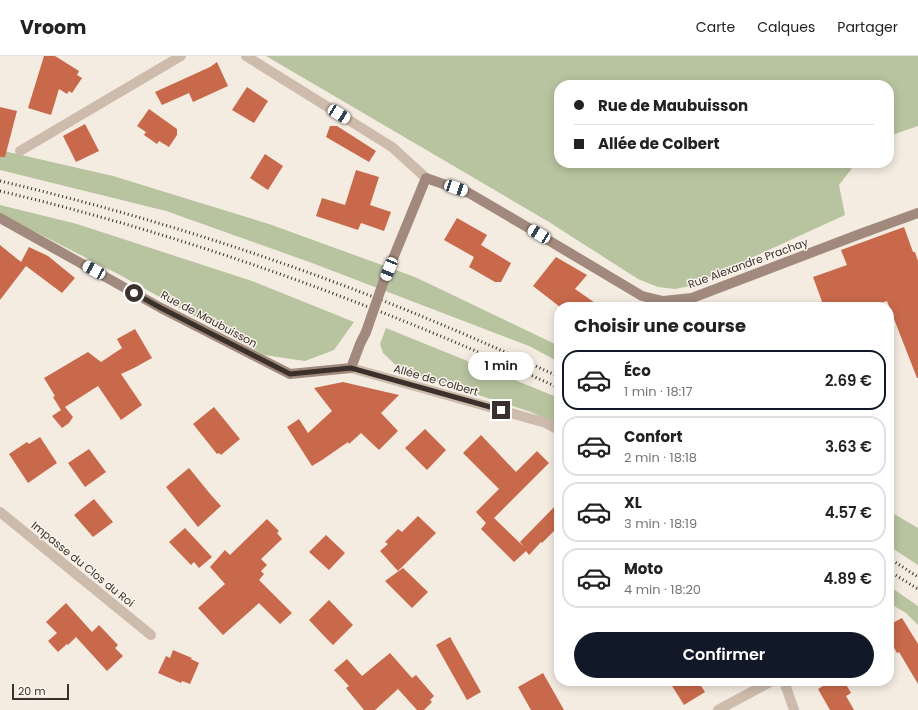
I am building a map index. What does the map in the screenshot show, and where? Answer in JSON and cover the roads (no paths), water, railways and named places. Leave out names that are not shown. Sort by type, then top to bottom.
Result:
[{"type":"street","points":[[20,151],[181,56]]},
{"type":"street","points":[[246,56],[392,147],[426,178],[351,368]]},
{"type":"street","name":"Rue Alexandre Prachay","points":[[426,178],[469,193],[642,296],[658,302]]},
{"type":"street","name":"Rue Alexandre Prachay","points":[[673,302],[692,298],[918,213]]},
{"type":"street","name":"Rue de Maubuisson","points":[[0,218],[161,308],[290,374],[351,368]]},
{"type":"street","name":"Allée de Colbert","points":[[351,368],[546,423],[554,427]]},
{"type":"street","name":"Impasse du Clos du Roi","points":[[0,512],[151,636]]},
{"type":"street","points":[[718,710],[763,686]]},
{"type":"street","points":[[786,686],[794,710]]},
{"type":"railway","points":[[0,181],[143,219],[214,240],[284,264],[354,289],[423,317],[554,375]]},
{"type":"railway","points":[[0,191],[72,209],[144,230],[284,276],[354,301],[423,329],[554,386]]},
{"type":"railway","points":[[894,561],[918,577]]},
{"type":"railway","points":[[894,574],[918,589]]}]
